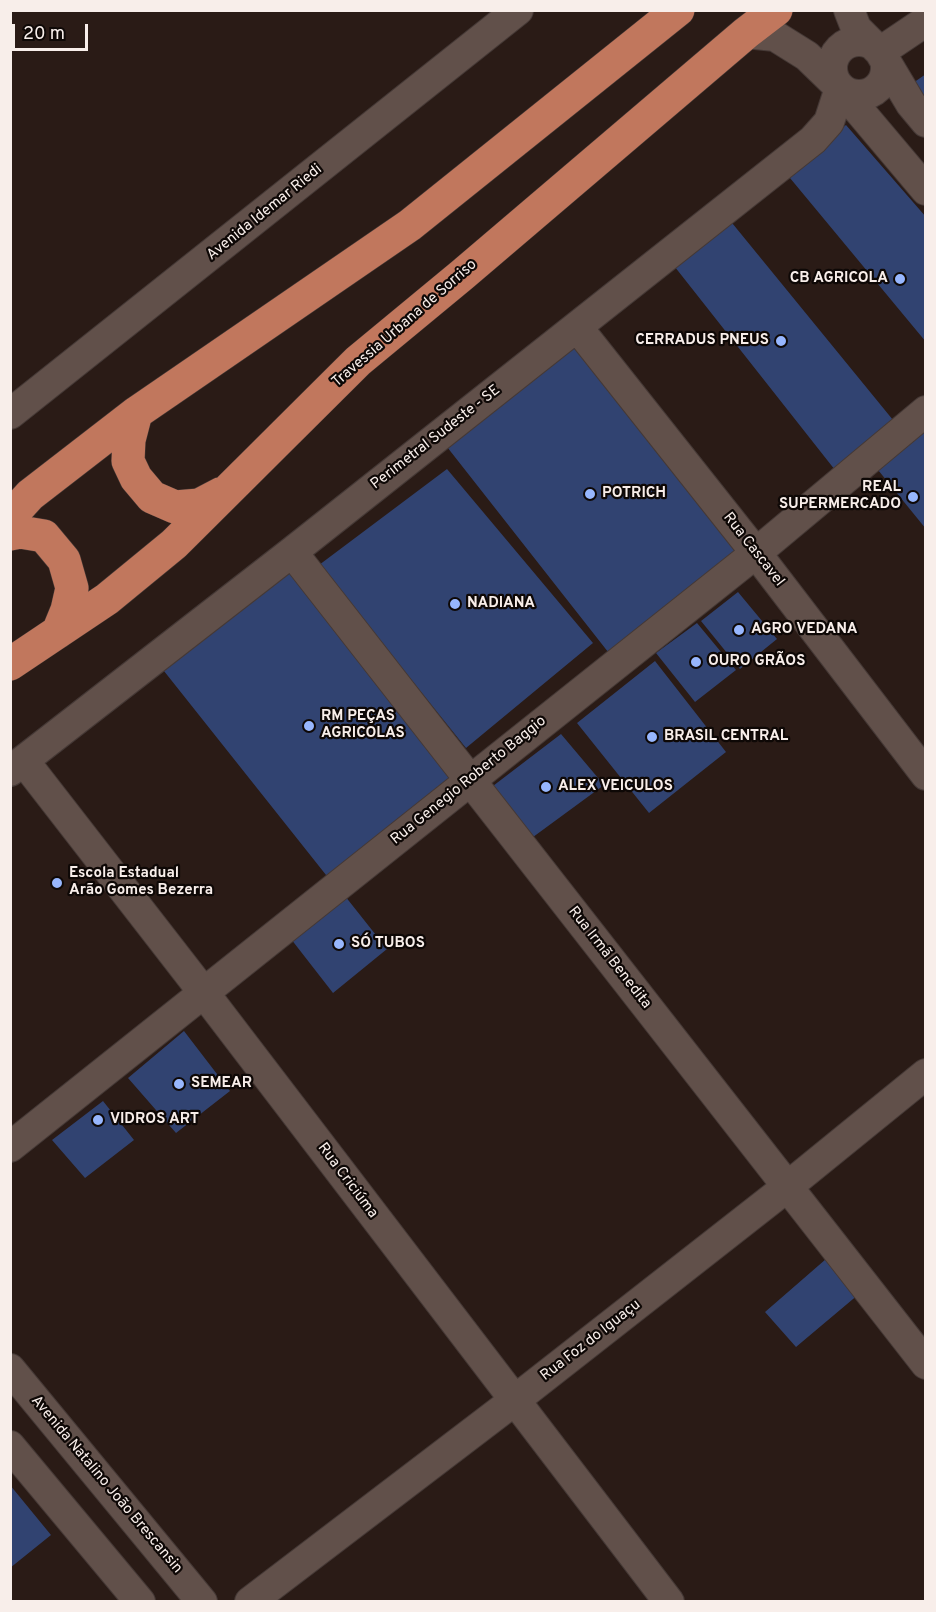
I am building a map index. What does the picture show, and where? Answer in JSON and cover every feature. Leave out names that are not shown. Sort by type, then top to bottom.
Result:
[{"type":"highway","points":[[10,517],[30,495],[136,412],[410,225],[678,10]]},
{"type":"highway","name":"Travessia Urbana de Sorriso","points":[[10,664],[106,599],[174,544],[358,361],[776,10]]},
{"type":"highway","points":[[136,412],[129,440],[128,461],[136,478],[152,496],[175,507],[199,505],[224,492]]},
{"type":"highway","points":[[10,534],[20,532],[44,536],[64,560],[72,588],[67,610],[58,632]]},
{"type":"street","name":"Avenida Idemar Riedi","points":[[10,414],[518,10]]},
{"type":"street","points":[[849,10],[856,28],[880,52],[911,104],[926,122]]},
{"type":"street","points":[[880,52],[926,21]]},
{"type":"street","points":[[746,33],[775,36],[807,56],[840,88],[856,95],[873,91],[880,85],[886,69],[880,52],[866,42],[857,41],[841,48],[832,63],[835,81],[840,88],[926,190]]},
{"type":"street","name":"Perimetral Sudeste - SE","points":[[17,766],[813,140],[829,122],[840,88]]},
{"type":"street","name":"Rua Cascavel","points":[[577,327],[756,553],[926,775]]},
{"type":"street","name":"Rua Genegio Roberto Baggio","points":[[10,1147],[756,553],[926,411]]},
{"type":"street","name":"Rua Irmã Benedita","points":[[292,552],[926,1364]]},
{"type":"street","name":"Rua Criciúma","points":[[17,766],[204,993],[669,1602]]},
{"type":"street","name":"Rua Foz do Iguaçu","points":[[250,1602],[515,1400],[787,1187],[926,1074]]},
{"type":"street","name":"Avenida Natalino João Brescansin","points":[[10,1370],[202,1602]]},
{"type":"street","points":[[10,1446],[140,1602]]},
{"type":"building","points":[[926,74],[926,104],[910,85]]},
{"type":"building","name":"CB AGRICOLA","points":[[846,125],[926,217],[926,342],[785,172]]},
{"type":"building","name":"CERRADUS PNEUS","points":[[728,218],[893,420],[835,470],[671,262]]},
{"type":"building","name":"POTRICH","points":[[571,338],[742,550],[612,657],[440,438]]},
{"type":"building","name":"REAL SUPERMERCADO","points":[[926,424],[926,529],[874,465]]},
{"type":"building","name":"NADIANA","points":[[447,469],[593,643],[466,748],[319,565]]},
{"type":"building","name":"RM PEÇAS AGRICOLAS","points":[[287,568],[457,785],[330,880],[160,666]]},
{"type":"building","name":"AGRO VEDANA","points":[[738,592],[777,639],[740,669],[701,621]]},
{"type":"building","name":"OURO GRÃOS","points":[[697,623],[736,670],[695,702],[656,653]]},
{"type":"building","name":"BRASIL CENTRAL","points":[[655,661],[726,752],[649,813],[577,723]]},
{"type":"building","name":"ALEX VEICULOS","points":[[561,734],[604,785],[529,840],[489,789]]},
{"type":"building","name":"SÓ TUBOS","points":[[345,896],[387,949],[333,993],[291,939]]},
{"type":"building","name":"SEMEAR","points":[[184,1031],[230,1091],[176,1133],[128,1078]]},
{"type":"building","name":"VIDROS ART","points":[[103,1101],[134,1140],[85,1178],[52,1140]]},
{"type":"building","points":[[826,1259],[859,1294],[796,1347],[765,1312]]},
{"type":"building","points":[[10,1485],[51,1535],[10,1568]]},
{"type":"place","name":"CB AGRICOLA","points":[[900,279]]},
{"type":"place","name":"CERRADUS PNEUS","points":[[781,341]]},
{"type":"place","name":"POTRICH","points":[[590,494]]},
{"type":"place","name":"REAL SUPERMERCADO","points":[[913,497]]},
{"type":"place","name":"NADIANA","points":[[455,604]]},
{"type":"place","name":"AGRO VEDANA","points":[[739,630]]},
{"type":"place","name":"OURO GRÃOS","points":[[696,662]]},
{"type":"place","name":"RM PEÇAS AGRICOLAS","points":[[309,726]]},
{"type":"place","name":"BRASIL CENTRAL","points":[[652,737]]},
{"type":"place","name":"ALEX VEICULOS","points":[[546,787]]},
{"type":"place","name":"Escola Estadual Arão Gomes Bezerra","points":[[57,883]]},
{"type":"place","name":"SÓ TUBOS","points":[[339,944]]},
{"type":"place","name":"SEMEAR","points":[[179,1084]]},
{"type":"place","name":"VIDROS ART","points":[[98,1120]]}]
